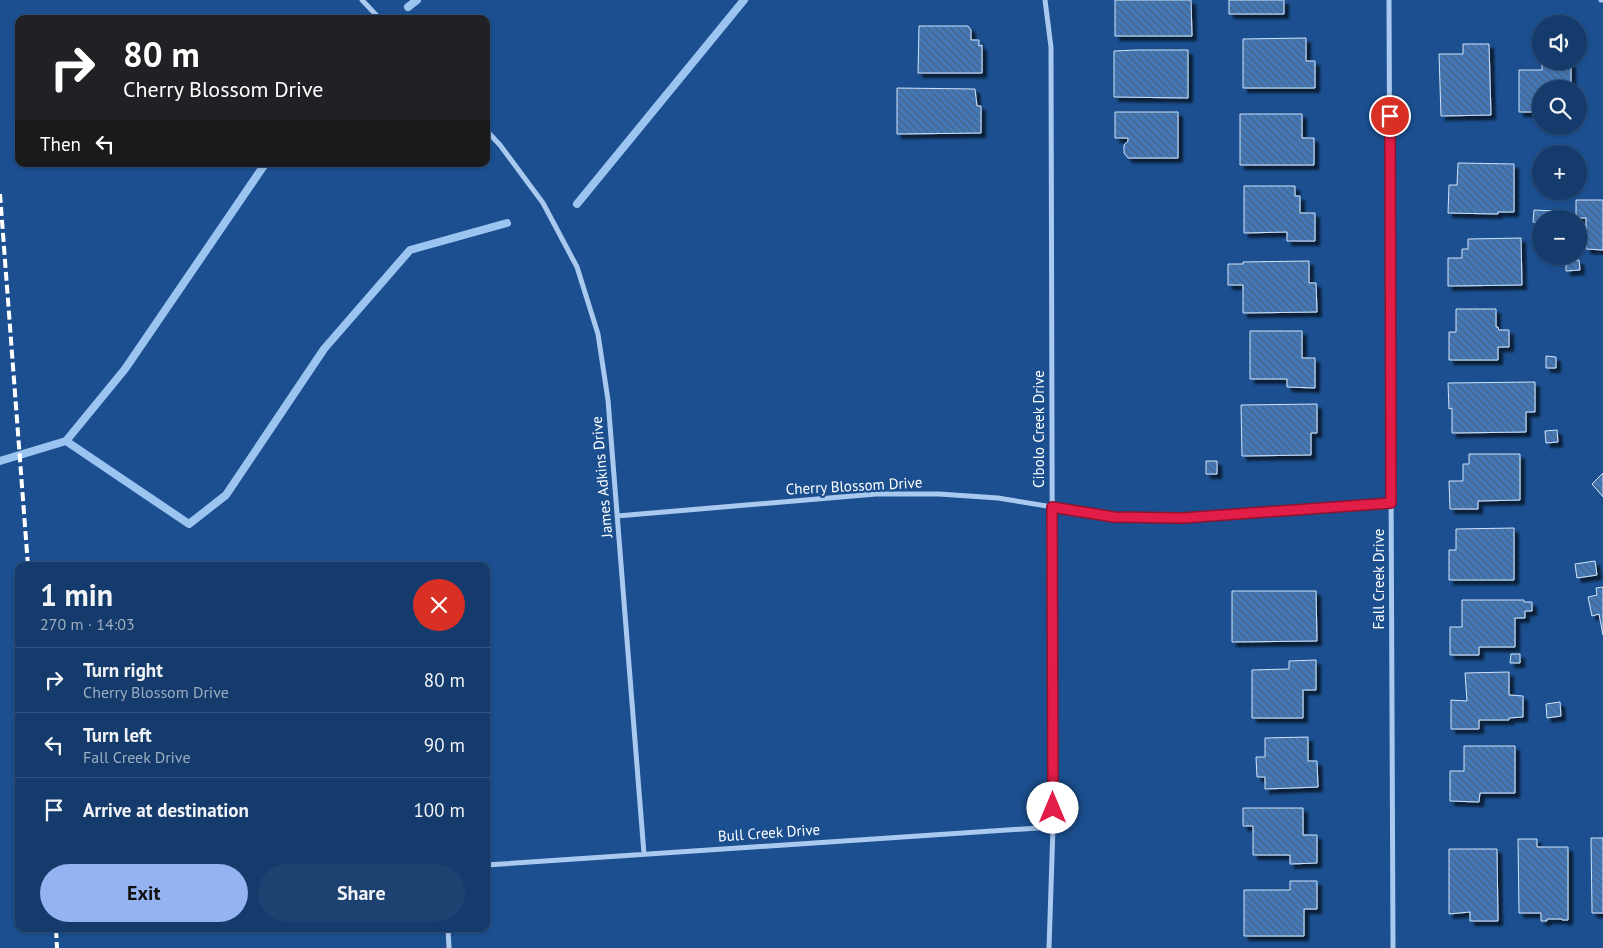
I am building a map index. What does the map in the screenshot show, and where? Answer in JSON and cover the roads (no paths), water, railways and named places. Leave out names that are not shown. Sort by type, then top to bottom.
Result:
[{"type":"street","points":[[362,0],[376,15]]},
{"type":"street","name":"Cibolo Creek Drive","points":[[1045,0],[1051,47],[1053,827],[1049,948]]},
{"type":"street","name":"Fall Creek Drive","points":[[1389,0],[1393,948]]},
{"type":"street","name":"James Adkins Drive","points":[[490,134],[543,203],[577,267],[598,334],[608,400],[644,854]]},
{"type":"street","name":"Cherry Blossom Drive","points":[[617,516],[876,494],[939,494],[998,498],[1114,517],[1182,518],[1391,503]]},
{"type":"street","name":"Bull Creek Drive","points":[[490,865],[1053,827]]},
{"type":"street","points":[[448,932],[450,948]]},
{"type":"waterway","points":[[408,7],[417,0]]},
{"type":"waterway","points":[[577,204],[744,0]]},
{"type":"waterway","points":[[0,461],[66,441],[125,369],[263,167]]},
{"type":"waterway","points":[[66,441],[189,524],[226,495],[324,349],[410,250],[507,223]]},
{"type":"railway","points":[[0,194],[28,562]]},
{"type":"railway","points":[[56,932],[57,948]]}]
